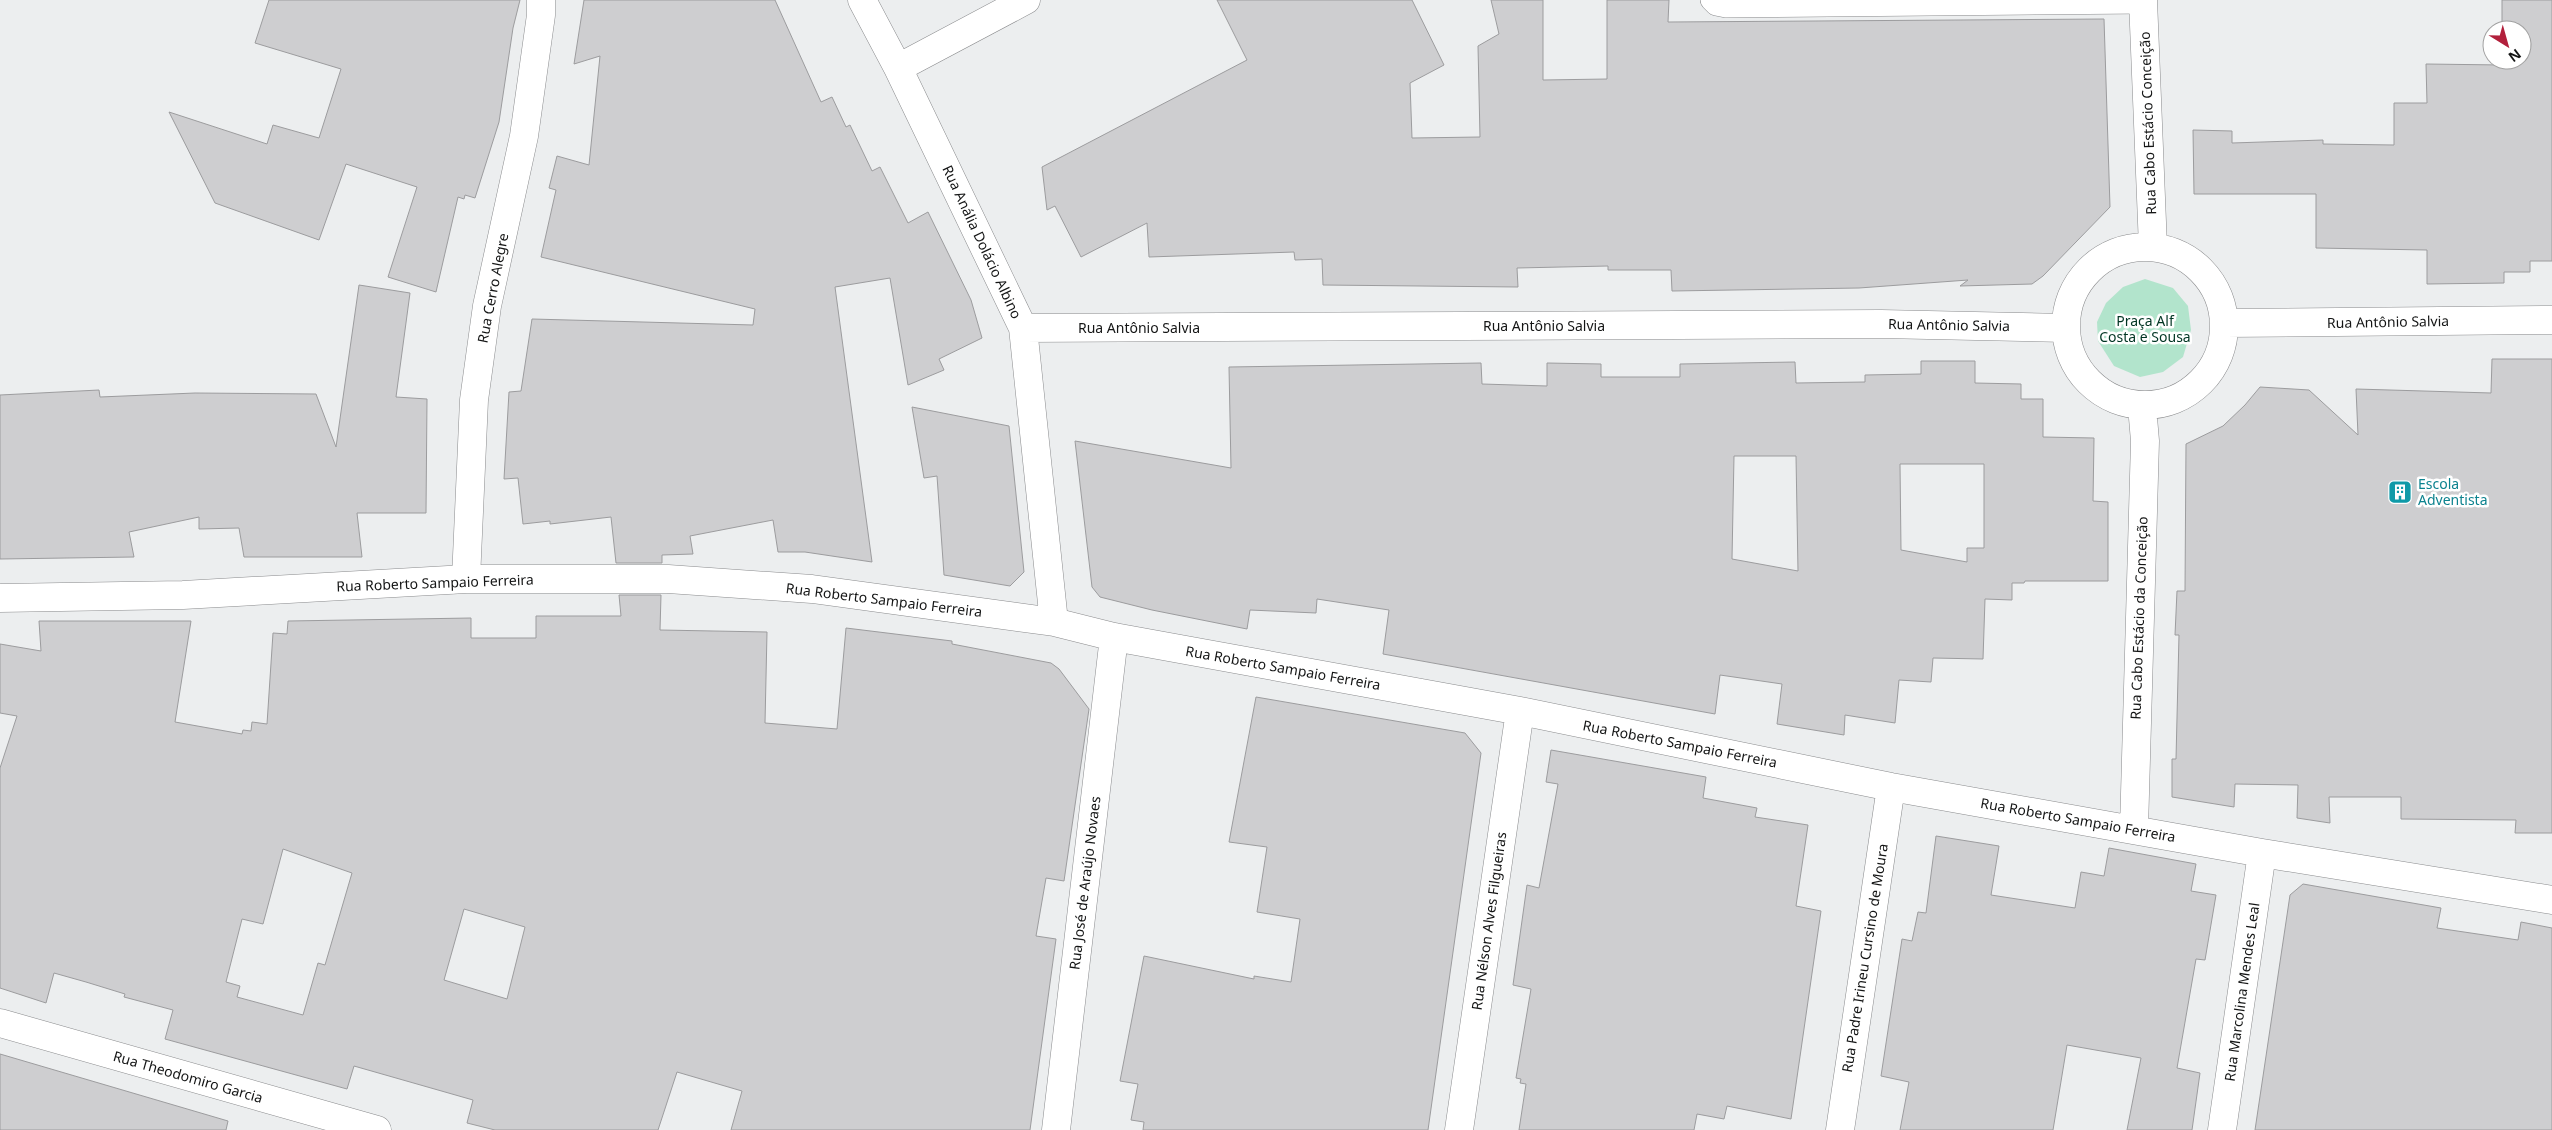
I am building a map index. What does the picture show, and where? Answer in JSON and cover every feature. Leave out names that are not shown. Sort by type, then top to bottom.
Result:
[{"type":"street","name":"Rua Cerro Alegre","points":[[466,579],[474,400],[487,306],[524,136],[541,15],[541,0]]},
{"type":"street","name":"Rua Anália Dolácio Albino","points":[[862,0],[898,68],[1023,328],[1054,622]]},
{"type":"street","points":[[898,68],[1026,0]]},
{"type":"street","name":"Rua Cabo Estácio Conceição","points":[[2143,2],[2153,247]]},
{"type":"street","points":[[2153,247],[2172,251],[2189,259],[2204,272],[2214,287],[2222,305],[2225,323],[2224,342],[2218,359],[2208,375],[2195,389],[2161,405],[2142,406],[2123,403],[2104,395],[2088,383],[2069,348],[2066,328],[2068,310],[2074,292],[2084,275],[2116,252],[2153,247]]},
{"type":"street","name":"Rua Antônio Salvia","points":[[2225,323],[2552,320]]},
{"type":"street","name":"Rua Antônio Salvia","points":[[1023,328],[1881,324],[2066,328]]},
{"type":"street","name":"Rua Cabo Estácio da Conceição","points":[[2134,830],[2145,441],[2142,406]]},
{"type":"street","name":"Rua Roberto Sampaio Ferreira","points":[[0,598],[183,595],[466,579],[668,580],[812,589],[1054,622],[1114,637],[1520,711],[1891,787],[2262,853],[2552,900]]},
{"type":"street","name":"Rua José de Araújo Novaes","points":[[1056,1130],[1114,637]]},
{"type":"street","name":"Rua Nélson Alves Filgueiras","points":[[1459,1130],[1520,711]]},
{"type":"street","name":"Rua Padre Irineu Cursino de Moura","points":[[1840,1130],[1891,787]]},
{"type":"street","name":"Rua Marcolina Mendes Leal","points":[[2222,1130],[2262,853]]},
{"type":"street","name":"Rua Theodomiro Garcia","points":[[0,1023],[377,1130]]},
{"type":"lane","points":[[1711,0],[1716,5],[1726,8],[2143,2]]},
{"type":"green space","name":"Praça Alf Costa e Sousa","points":[[2145,279],[2173,288],[2188,306],[2191,330],[2183,357],[2163,372],[2140,377],[2114,366],[2098,341],[2097,322],[2106,303],[2123,287]]},
{"type":"building","points":[[269,0],[520,0],[513,28],[499,122],[475,198],[465,195],[464,199],[458,197],[436,292],[388,277],[417,187],[346,164],[319,240],[215,203],[169,112],[267,144],[273,125],[319,138],[341,69],[255,43]]},
{"type":"building","points":[[584,0],[775,0],[821,102],[832,97],[846,127],[850,125],[872,171],[880,167],[908,223],[928,212],[971,300],[982,338],[939,359],[944,370],[908,385],[890,278],[835,287],[872,562],[805,552],[778,552],[773,520],[690,536],[693,554],[662,555],[662,563],[616,563],[611,517],[550,524],[550,521],[523,524],[518,478],[504,479],[509,392],[521,391],[532,319],[753,325],[755,309],[541,257],[556,190],[549,188],[557,156],[589,165],[600,56],[574,64]]},
{"type":"building","points":[[1217,0],[1412,0],[1444,65],[1410,83],[1412,138],[1480,137],[1478,46],[1499,34],[1491,0],[1543,0],[1543,80],[1607,79],[1607,0],[1669,0],[1668,22],[2104,19],[2110,207],[2043,276],[2032,284],[1960,286],[1968,280],[1859,288],[1672,291],[1671,270],[1608,270],[1608,266],[1517,268],[1518,287],[1323,285],[1322,259],[1295,260],[1294,252],[1149,257],[1147,223],[1081,257],[1055,206],[1047,210],[1042,167],[1247,60]]},
{"type":"building","points":[[2502,0],[2552,0],[2552,261],[2530,261],[2530,272],[2504,272],[2504,283],[2427,284],[2427,250],[2316,248],[2316,194],[2194,194],[2193,130],[2232,131],[2232,143],[2323,140],[2323,144],[2394,145],[2394,103],[2427,103],[2426,64],[2482,65],[2482,70],[2532,70],[2532,20],[2502,20]]},
{"type":"building","points":[[359,285],[410,293],[396,397],[427,399],[426,513],[357,513],[362,557],[244,557],[239,528],[199,529],[199,517],[129,532],[134,557],[0,559],[0,395],[99,390],[100,397],[195,393],[316,394],[336,447]]},
{"type":"building","points":[[2492,359],[2552,359],[2552,833],[2515,833],[2516,820],[2401,819],[2401,797],[2329,797],[2330,823],[2297,818],[2298,785],[2235,784],[2234,807],[2172,797],[2172,759],[2176,759],[2179,635],[2175,635],[2177,591],[2185,591],[2186,444],[2223,426],[2245,405],[2260,387],[2309,390],[2358,435],[2356,389],[2491,393]]},
{"type":"building","points":[[1921,361],[1975,361],[1975,383],[2021,384],[2021,399],[2043,399],[2043,437],[2094,438],[2093,501],[2108,502],[2108,581],[2025,581],[2024,583],[2012,583],[2012,600],[1985,599],[1983,659],[1933,658],[1931,682],[1899,680],[1895,723],[1845,715],[1844,735],[1777,724],[1782,684],[1720,675],[1715,714],[1383,654],[1389,610],[1317,599],[1316,613],[1250,610],[1247,629],[1152,610],[1100,597],[1092,587],[1075,441],[1231,468],[1229,367],[1481,363],[1482,384],[1547,386],[1547,363],[1601,364],[1601,377],[1680,377],[1680,364],[1795,362],[1796,383],[1865,382],[1865,375],[1921,374]],"holes":[[[1734,456],[1796,456],[1798,571],[1732,559]],[[1900,464],[1984,464],[1984,548],[1967,548],[1967,562],[1901,550]]]},
{"type":"building","points":[[912,407],[1009,426],[1024,572],[1010,586],[944,575],[937,476],[924,478]]},
{"type":"building","points":[[619,595],[661,595],[660,630],[767,632],[765,723],[837,729],[846,628],[952,641],[952,644],[1051,663],[1059,669],[1089,709],[1064,881],[1046,878],[1036,936],[1056,939],[1030,1130],[731,1130],[742,1091],[677,1072],[658,1130],[495,1130],[467,1123],[473,1100],[354,1066],[347,1089],[165,1039],[173,1010],[124,997],[125,994],[86,982],[54,973],[46,1003],[0,988],[0,768],[17,716],[0,713],[0,644],[41,651],[39,621],[191,621],[175,722],[242,734],[243,730],[251,731],[252,722],[267,724],[273,633],[287,634],[288,621],[471,618],[471,638],[536,638],[536,616],[621,616]],"holes":[[[283,849],[352,873],[325,965],[318,963],[303,1015],[237,997],[240,986],[226,982],[242,919],[263,924]],[[464,909],[525,927],[507,999],[444,980]]]},
{"type":"building","points":[[1256,697],[1465,733],[1481,753],[1428,1130],[1143,1130],[1144,1122],[1131,1120],[1138,1084],[1120,1081],[1144,956],[1254,979],[1254,976],[1291,982],[1300,919],[1257,912],[1267,847],[1229,842]]},
{"type":"building","points":[[1551,750],[1706,777],[1703,798],[1757,808],[1755,817],[1808,825],[1796,906],[1821,911],[1791,1119],[1727,1106],[1724,1119],[1697,1114],[1694,1130],[1519,1130],[1526,1084],[1520,1083],[1521,1079],[1516,1078],[1531,989],[1513,985],[1527,885],[1539,888],[1558,784],[1546,782]]},
{"type":"building","points":[[1936,836],[1999,846],[1991,895],[2075,908],[2081,872],[2104,876],[2109,848],[2196,864],[2191,891],[2216,895],[2205,960],[2196,959],[2177,1068],[2200,1073],[2192,1130],[2127,1130],[2141,1058],[2067,1045],[2053,1130],[1900,1130],[1909,1082],[1881,1076],[1902,939],[1912,941],[1918,912],[1926,913]]},
{"type":"building","points":[[2303,884],[2441,908],[2437,928],[2518,940],[2521,922],[2552,928],[2552,1130],[2255,1130],[2290,895]]},
{"type":"building","points":[[0,1054],[228,1121],[226,1130],[0,1130]]},
{"type":"place","name":"Escola Adventista","points":[[2400,492]]}]
